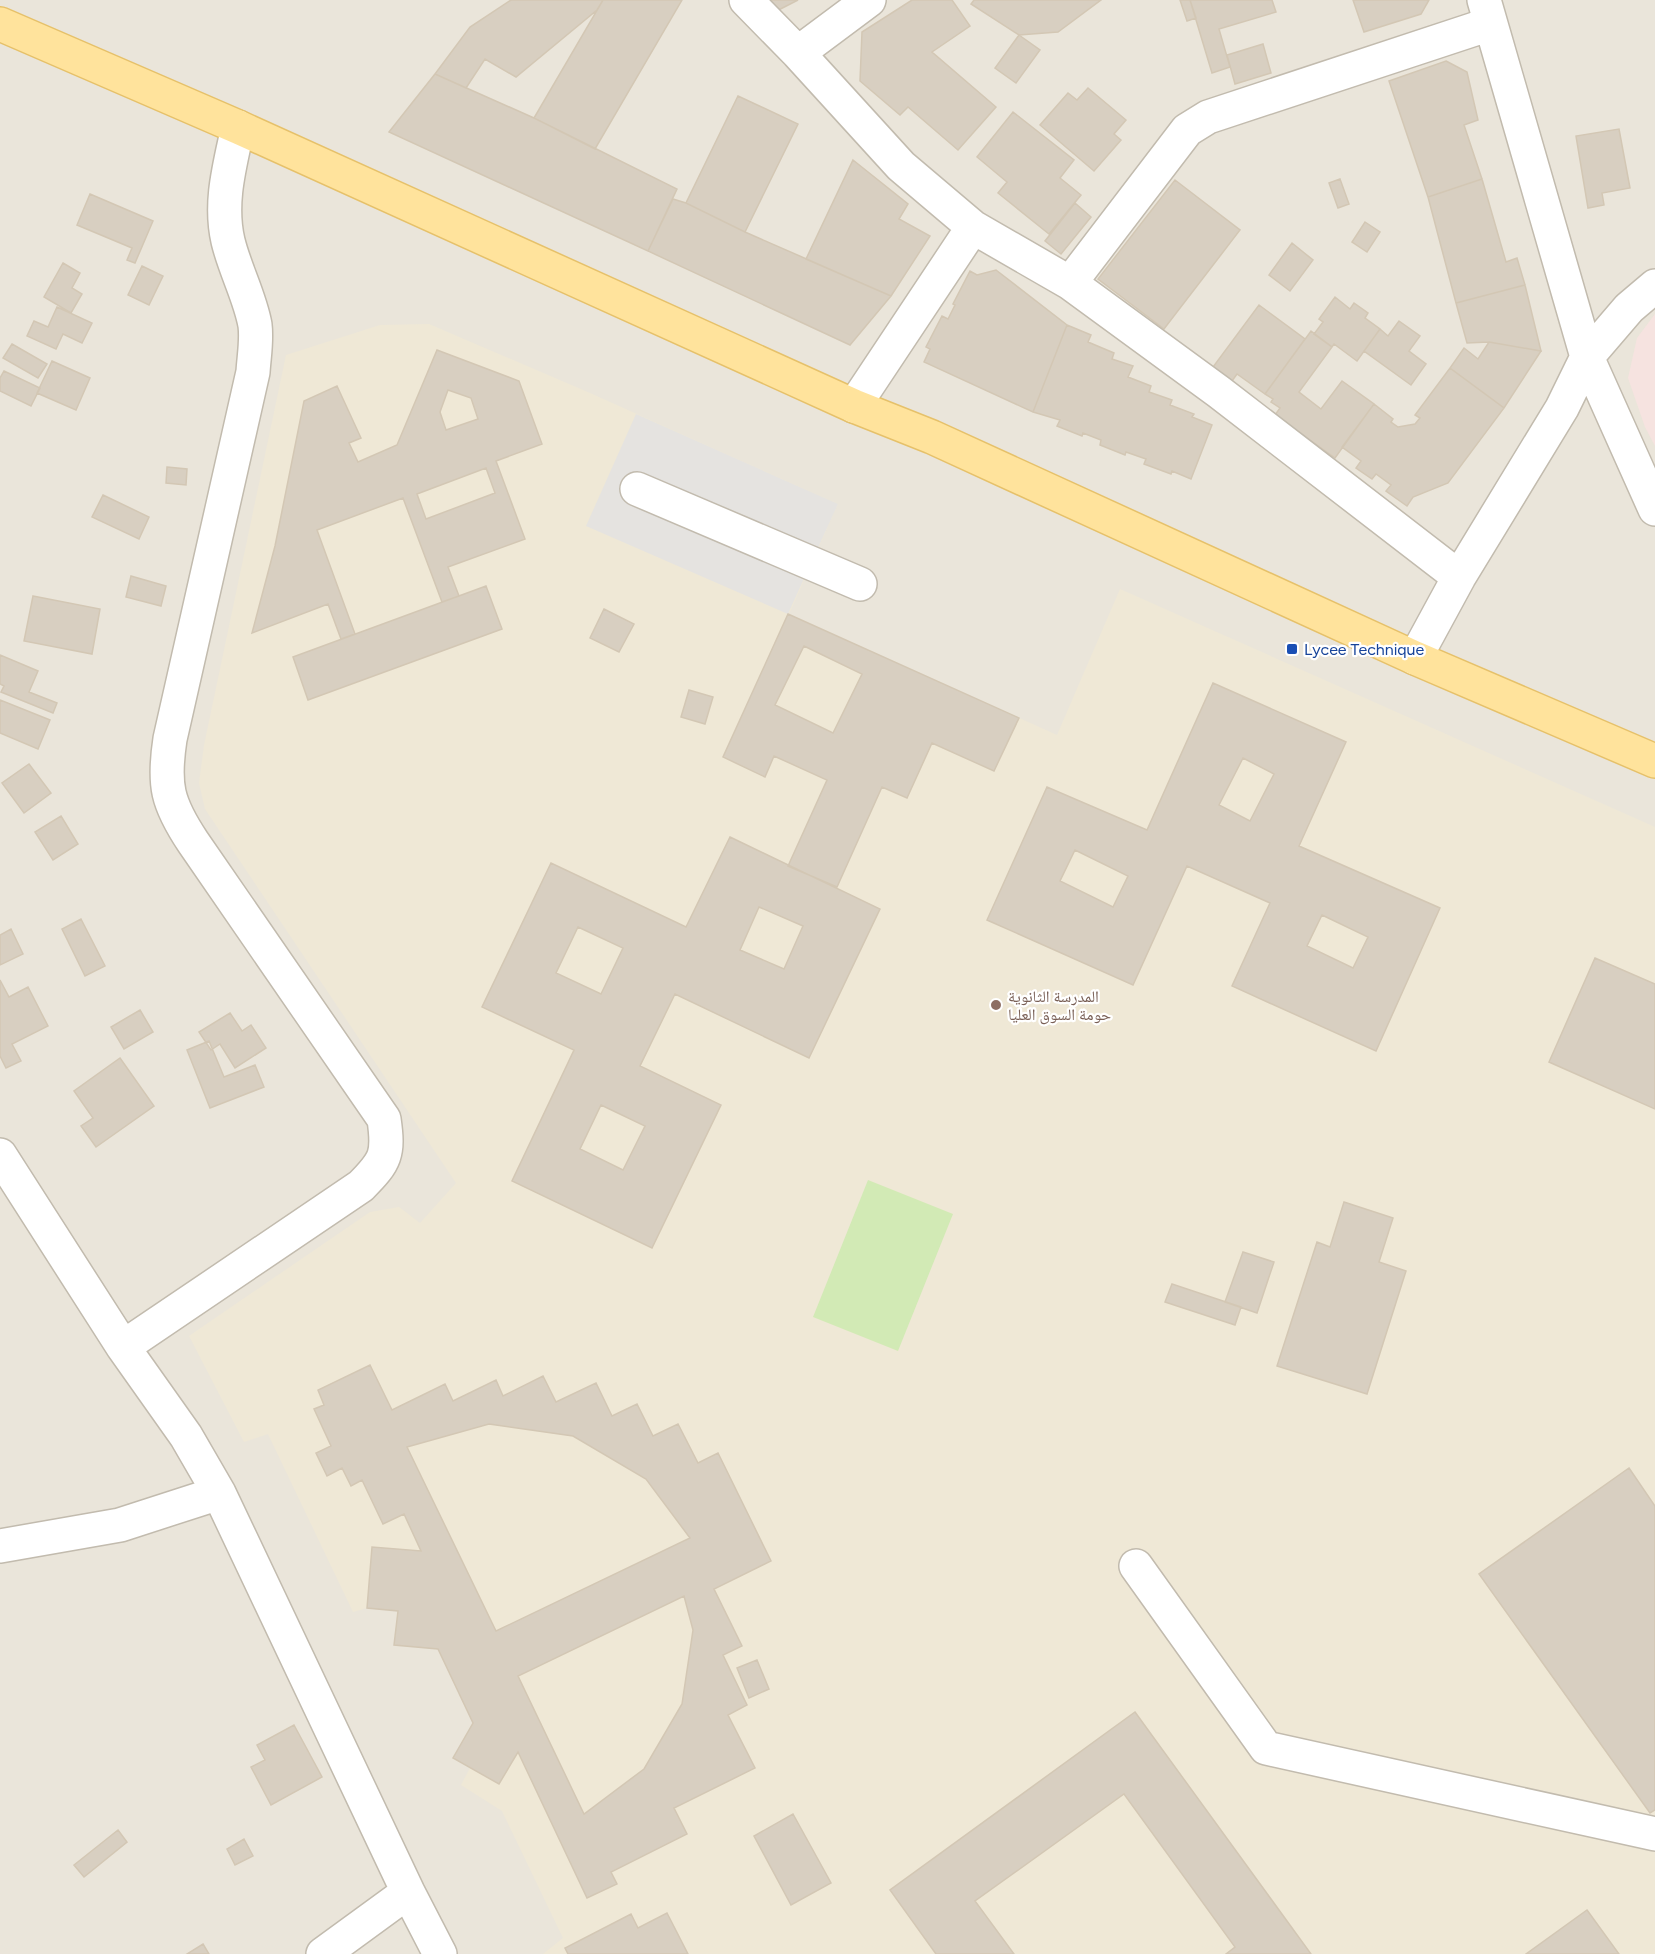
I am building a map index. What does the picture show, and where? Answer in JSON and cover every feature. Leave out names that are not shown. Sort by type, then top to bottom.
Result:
[{"type":"main road","points":[[0,24],[238,127],[854,406],[932,437],[1415,658],[1655,761]]},
{"type":"street","points":[[746,0],[798,52],[901,166],[973,227],[1070,283],[1219,392],[1459,577]]},
{"type":"street","points":[[798,52],[869,0]]},
{"type":"street","points":[[1070,283],[1187,130],[1208,117],[1487,12],[1587,357],[1655,509]]},
{"type":"street","points":[[123,1347],[361,1186],[379,1168],[387,1143],[384,1119],[177,819],[168,794],[166,766],[170,739],[253,372],[255,324],[228,240],[224,214],[224,193],[238,127]]},
{"type":"street","points":[[854,406],[973,227]]},
{"type":"street","points":[[1415,658],[1459,577],[1562,408],[1587,357],[1629,308],[1655,286]]},
{"type":"street","points":[[637,489],[860,584]]},
{"type":"street","points":[[0,1155],[123,1347],[186,1436],[219,1493],[408,1892],[440,1954]]},
{"type":"street","points":[[0,1546],[120,1525],[219,1493]]},
{"type":"street","points":[[1136,1566],[1266,1748],[1655,1834]]},
{"type":"street","points":[[323,1954],[408,1892]]},
{"type":"shaded area","points":[[0,0],[1655,0],[1655,1954],[0,1954]]},
{"type":"shaded area","points":[[1655,314],[1655,446],[1645,427],[1628,378],[1637,338]]},
{"type":"shaded area","name":"المدرسة الثانوية حومة السوق العليا","points":[[429,324],[838,504],[789,614],[1057,735],[1120,589],[1655,827],[1655,1954],[543,1954],[563,1938],[502,1811],[461,1785],[470,1768],[473,1723],[438,1649],[394,1645],[397,1611],[367,1608],[353,1612],[268,1434],[244,1442],[189,1336],[370,1212],[399,1207],[420,1223],[456,1183],[205,809],[199,783],[204,745],[286,355],[380,325]]},
{"type":"shaded area","points":[[636,414],[838,504],[788,614],[586,526]]},
{"type":"green space","points":[[868,1180],[953,1214],[898,1351],[813,1317]]},
{"type":"building","points":[[511,0],[603,0],[597,10],[516,77],[485,59],[466,88],[435,74],[470,27]]},
{"type":"building","points":[[603,0],[682,0],[595,149],[534,118]]},
{"type":"building","points":[[754,0],[798,0],[763,18]]},
{"type":"building","points":[[912,0],[952,0],[970,26],[932,52],[996,107],[958,150],[908,107],[900,115],[860,81],[862,32]]},
{"type":"building","points":[[974,0],[1101,0],[1058,32],[1019,35],[971,4]]},
{"type":"building","points":[[1180,0],[1190,0],[1196,18],[1187,21]]},
{"type":"building","points":[[1190,0],[1272,0],[1276,12],[1219,29],[1230,67],[1212,73]]},
{"type":"building","points":[[1353,0],[1429,0],[1421,14],[1364,32]]},
{"type":"building","points":[[1019,35],[1040,50],[1016,83],[995,68]]},
{"type":"building","points":[[1263,44],[1271,73],[1235,84],[1227,55]]},
{"type":"building","points":[[1446,61],[1467,72],[1478,120],[1464,125],[1482,179],[1428,197],[1389,81]]},
{"type":"building","points":[[435,74],[534,118],[677,189],[648,251],[389,132]]},
{"type":"building","points":[[1088,88],[1126,120],[1114,134],[1121,140],[1094,171],[1040,125],[1068,93],[1077,100]]},
{"type":"building","points":[[738,96],[798,124],[745,232],[686,203]]},
{"type":"building","points":[[1013,112],[1074,160],[1060,178],[1081,195],[1049,234],[998,193],[1007,182],[977,157]]},
{"type":"building","points":[[1619,129],[1630,188],[1602,193],[1604,205],[1588,208],[1576,136]]},
{"type":"building","points":[[853,160],[908,204],[899,219],[930,236],[891,296],[806,259]]},
{"type":"building","points":[[1340,179],[1349,204],[1338,208],[1329,183]]},
{"type":"building","points":[[1482,179],[1506,262],[1517,258],[1525,285],[1456,303],[1428,197]]},
{"type":"building","points":[[1175,180],[1240,230],[1164,329],[1098,279]]},
{"type":"building","points":[[90,194],[153,221],[135,263],[127,260],[132,248],[77,225]]},
{"type":"building","points":[[673,199],[891,296],[850,345],[648,251]]},
{"type":"building","points":[[1075,203],[1091,217],[1061,254],[1045,241]]},
{"type":"building","points":[[1365,222],[1380,232],[1367,252],[1352,242]]},
{"type":"building","points":[[1292,243],[1313,260],[1290,291],[1269,275]]},
{"type":"building","points":[[63,263],[80,273],[72,288],[82,294],[71,313],[44,297]]},
{"type":"building","points":[[142,266],[163,276],[149,305],[128,295]]},
{"type":"building","points":[[996,270],[1067,325],[1033,412],[924,362],[930,349],[926,347],[942,316],[948,319],[970,271],[977,275]]},
{"type":"building","points":[[1525,285],[1541,351],[1489,342],[1467,343],[1456,303]]},
{"type":"building","points":[[1335,297],[1350,309],[1354,303],[1368,313],[1365,318],[1380,329],[1357,361],[1334,344],[1332,347],[1314,334],[1323,322],[1319,319]]},
{"type":"building","points":[[1259,305],[1305,339],[1265,394],[1237,374],[1232,381],[1213,367]]},
{"type":"building","points":[[57,307],[92,323],[82,343],[63,334],[56,349],[27,336],[34,321],[48,327]]},
{"type":"building","points":[[1399,321],[1420,336],[1409,351],[1426,364],[1411,385],[1364,351],[1380,329],[1388,336]]},
{"type":"building","points":[[1067,325],[1091,335],[1088,342],[1114,353],[1112,359],[1133,366],[1128,377],[1151,386],[1149,392],[1172,400],[1170,405],[1194,414],[1192,417],[1212,425],[1191,479],[1172,471],[1171,474],[1144,464],[1146,459],[1126,452],[1125,455],[1100,445],[1101,440],[1083,433],[1082,436],[1057,426],[1060,420],[1033,412]]},
{"type":"building","points":[[1311,331],[1332,347],[1299,392],[1321,409],[1342,381],[1374,404],[1335,458],[1275,415],[1280,408],[1271,402],[1273,399],[1265,394]]},
{"type":"building","points":[[1489,342],[1541,351],[1504,408],[1450,368],[1464,348],[1478,359]]},
{"type":"building","points":[[12,344],[47,364],[38,378],[3,358]]},
{"type":"building","points":[[437,350],[519,381],[542,444],[496,461],[525,539],[448,567],[459,596],[442,602],[403,498],[317,530],[355,634],[341,639],[328,604],[252,633],[275,546],[304,401],[337,386],[361,438],[349,443],[358,462],[397,445]],"holes":[[[448,390],[471,398],[478,419],[446,430],[440,412]],[[486,468],[495,493],[426,519],[417,494]]]},
{"type":"building","points":[[52,361],[90,378],[76,410],[37,393]]},
{"type":"building","points":[[1450,368],[1504,408],[1448,483],[1413,497],[1407,506],[1386,491],[1391,485],[1376,474],[1372,479],[1356,468],[1361,461],[1342,447],[1374,404],[1393,419],[1391,422],[1398,427],[1415,424],[1420,418],[1415,415]]},
{"type":"building","points":[[4,371],[40,388],[31,406],[0,391],[0,378]]},
{"type":"building","points":[[167,467],[187,469],[186,485],[166,483]]},
{"type":"building","points":[[103,495],[149,517],[139,539],[92,517]]},
{"type":"building","points":[[131,576],[166,586],[161,606],[126,597]]},
{"type":"building","points":[[486,586],[502,629],[308,700],[293,657]]},
{"type":"building","points":[[33,596],[100,609],[92,654],[24,641]]},
{"type":"building","points":[[604,609],[634,624],[619,652],[590,638]]},
{"type":"building","points":[[788,614],[1019,718],[994,771],[932,743],[907,798],[882,787],[837,887],[788,866],[827,780],[774,756],[765,777],[723,757]],"holes":[[[804,646],[862,674],[833,733],[775,705]]]},
{"type":"building","points":[[0,655],[38,671],[29,692],[57,703],[53,713],[1,692],[4,686],[0,684]]},
{"type":"building","points":[[1213,683],[1346,742],[1299,846],[1440,908],[1376,1051],[1232,986],[1270,903],[1187,866],[1133,985],[987,920],[1047,787],[1147,830]],"holes":[[[1243,758],[1274,774],[1250,821],[1219,805]],[[1075,850],[1128,876],[1113,907],[1060,881]],[[1322,915],[1368,937],[1353,968],[1307,946]]]},
{"type":"building","points":[[689,690],[713,697],[705,724],[681,717]]},
{"type":"building","points":[[0,700],[50,720],[38,749],[0,733]]},
{"type":"building","points":[[29,764],[51,793],[24,813],[2,783]]},
{"type":"building","points":[[61,816],[78,844],[53,860],[35,832]]},
{"type":"building","points":[[730,837],[880,909],[809,1058],[675,994],[640,1066],[721,1105],[652,1248],[512,1181],[574,1050],[482,1007],[551,863],[686,927]],"holes":[[[759,907],[803,926],[784,969],[740,950]],[[578,927],[623,948],[601,994],[556,973]],[[601,1105],[645,1126],[623,1170],[580,1149]]]},
{"type":"building","points":[[81,919],[105,966],[85,976],[62,929]]},
{"type":"building","points":[[11,929],[23,954],[0,965],[0,935]]},
{"type":"building","points":[[1595,958],[1655,984],[1655,1109],[1549,1062]]},
{"type":"building","points":[[0,980],[9,997],[28,987],[48,1026],[12,1044],[21,1061],[6,1068],[0,1056]]},
{"type":"building","points":[[140,1010],[153,1032],[124,1049],[111,1027]]},
{"type":"building","points":[[230,1013],[242,1031],[251,1025],[266,1048],[235,1068],[220,1044],[211,1050],[199,1032]]},
{"type":"building","points":[[209,1041],[224,1077],[255,1065],[264,1087],[210,1108],[187,1050]]},
{"type":"building","points":[[120,1058],[154,1106],[96,1147],[81,1126],[93,1118],[74,1091]]},
{"type":"building","points":[[1344,1202],[1393,1218],[1379,1262],[1406,1271],[1367,1394],[1277,1366],[1317,1242],[1330,1247]]},
{"type":"building","points":[[1243,1252],[1274,1262],[1257,1313],[1225,1302]]},
{"type":"building","points":[[1172,1284],[1241,1307],[1235,1325],[1165,1302]]},
{"type":"building","points":[[370,1365],[392,1410],[445,1384],[453,1401],[496,1380],[503,1396],[543,1376],[556,1402],[596,1383],[612,1416],[637,1404],[653,1436],[678,1424],[698,1463],[718,1453],[771,1561],[714,1589],[742,1646],[723,1655],[747,1705],[728,1715],[755,1768],[674,1808],[687,1834],[611,1872],[617,1884],[587,1898],[518,1752],[499,1784],[453,1758],[473,1723],[438,1649],[394,1645],[398,1611],[367,1608],[372,1547],[421,1551],[404,1514],[383,1524],[362,1480],[351,1486],[342,1468],[327,1476],[316,1453],[331,1446],[314,1409],[324,1405],[318,1390]],"holes":[[[489,1424],[573,1436],[646,1479],[690,1538],[496,1631],[407,1447]],[[684,1596],[693,1630],[682,1704],[644,1769],[584,1814],[518,1676]]]},
{"type":"building","points":[[1629,1468],[1655,1506],[1655,1810],[1650,1813],[1479,1574]]},
{"type":"building","points":[[757,1660],[769,1689],[749,1698],[737,1668]]},
{"type":"building","points":[[1135,1712],[1311,1954],[1226,1954],[1235,1947],[1124,1794],[975,1901],[1014,1954],[936,1954],[890,1890]]},
{"type":"building","points":[[294,1725],[322,1777],[271,1805],[251,1767],[265,1760],[257,1745]]},
{"type":"building","points":[[793,1814],[831,1883],[791,1905],[754,1836]]},
{"type":"building","points":[[118,1830],[127,1842],[84,1877],[74,1865]]},
{"type":"building","points":[[244,1839],[253,1856],[235,1865],[227,1849]]},
{"type":"building","points":[[1587,1910],[1619,1954],[1526,1954]]},
{"type":"building","points":[[667,1913],[688,1954],[568,1954],[565,1948],[631,1914],[638,1928]]},
{"type":"building","points":[[203,1944],[209,1954],[187,1954]]},
{"type":"place","name":"Lycee Technique","points":[[1292,649]]},
{"type":"place","name":"المدرسة الثانوية حومة السوق العليا","points":[[996,1005]]}]
